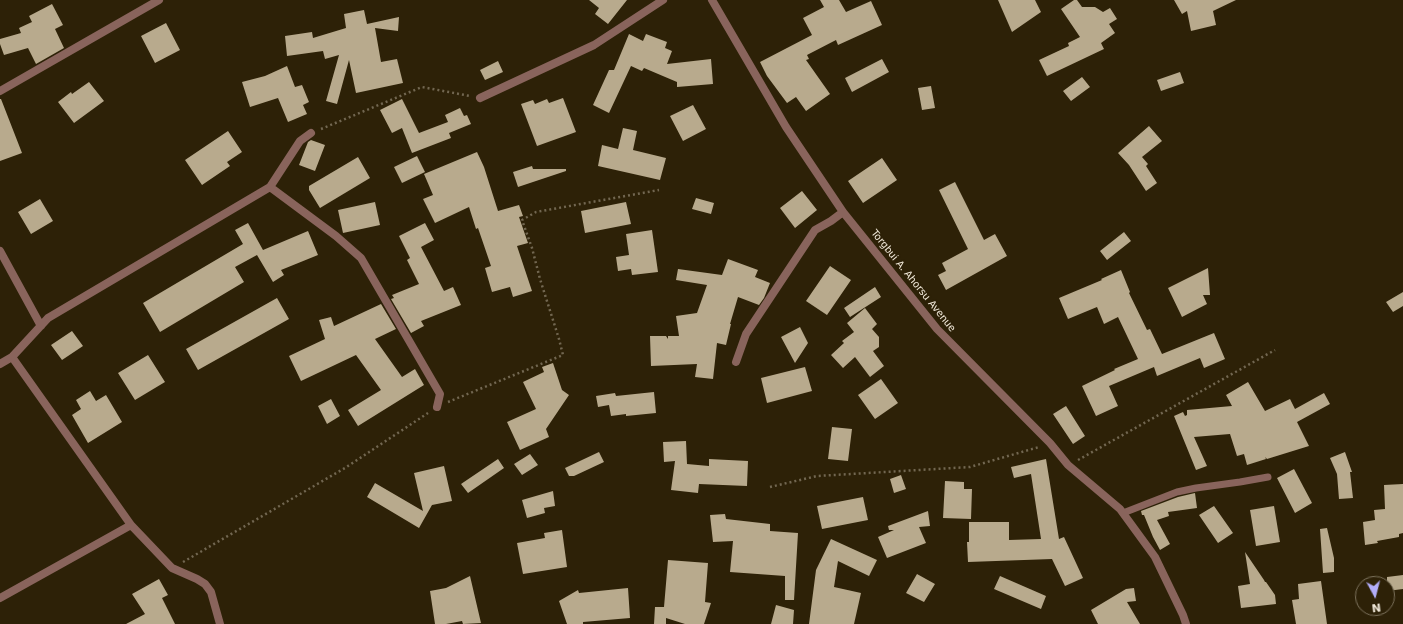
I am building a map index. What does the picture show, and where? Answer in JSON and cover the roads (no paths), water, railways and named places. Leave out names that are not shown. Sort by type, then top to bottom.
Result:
[{"type":"street","points":[[0,91],[159,0]]},
{"type":"street","points":[[480,98],[594,45],[663,0]]},
{"type":"street","name":"Torgbui A. Ahorsu Avenue","points":[[712,0],[786,127],[843,212],[937,329],[1050,443],[1068,465],[1123,513],[1155,557],[1186,624]]},
{"type":"street","points":[[0,364],[12,357],[48,318],[270,187],[300,140],[311,133]]},
{"type":"street","points":[[270,187],[336,236],[360,258],[440,394],[437,407]]},
{"type":"street","points":[[736,362],[746,334],[815,230],[843,212]]},
{"type":"street","points":[[0,251],[41,326]]},
{"type":"street","points":[[12,357],[131,525],[172,568],[198,579],[205,584],[211,592],[220,624]]},
{"type":"street","points":[[0,598],[131,525]]},
{"type":"lane","points":[[1123,513],[1177,492],[1268,477]]}]
